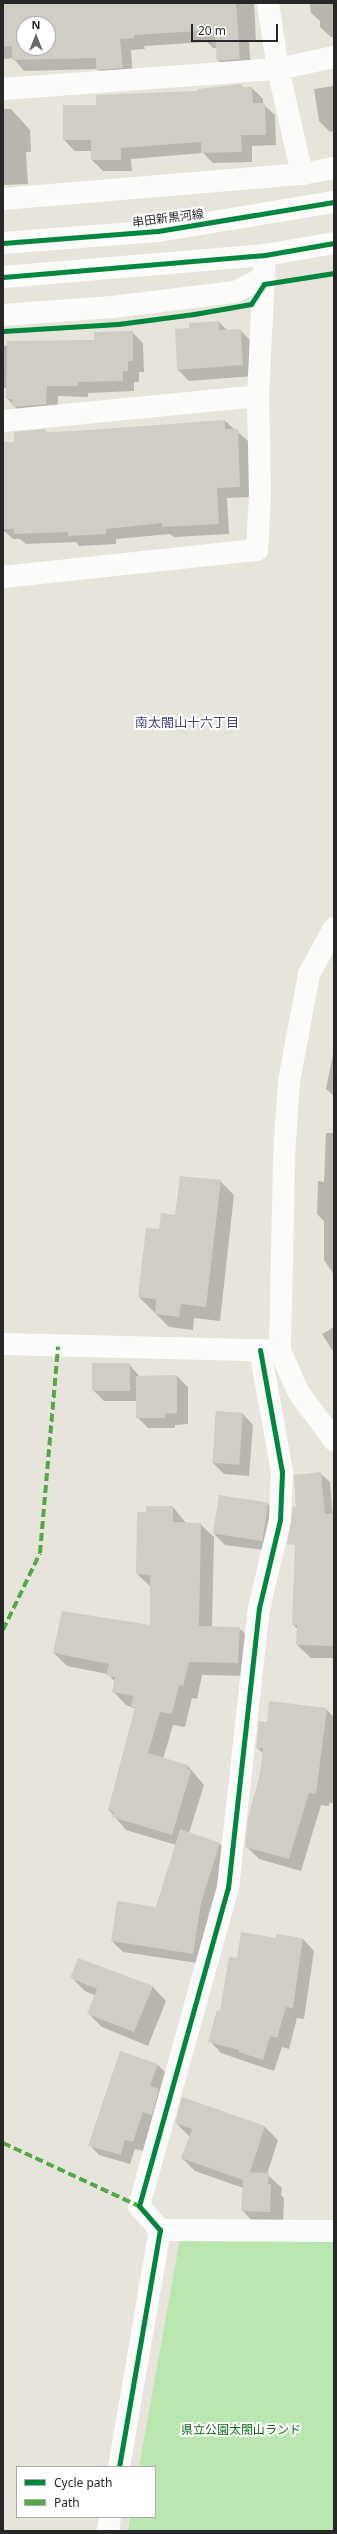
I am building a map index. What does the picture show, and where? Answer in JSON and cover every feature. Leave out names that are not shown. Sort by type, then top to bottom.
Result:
[{"type":"street","points":[[268,3],[278,69],[302,174]]},
{"type":"street","points":[[3,89],[278,69],[334,57]]},
{"type":"street","points":[[3,199],[302,174],[334,168]]},
{"type":"street","name":"串田新黒河線","points":[[3,243],[158,231],[334,202]]},
{"type":"street","points":[[3,277],[265,255],[334,243]]},
{"type":"street","points":[[3,577],[257,550],[260,494],[258,396],[265,255]]},
{"type":"street","points":[[3,315],[112,307],[235,292],[264,277]]},
{"type":"street","points":[[3,421],[258,396]]},
{"type":"street","points":[[334,928],[309,974],[289,1081],[270,1351],[282,1472],[280,1520],[259,1608],[228,1888],[139,2206],[160,2230],[334,2231]]},
{"type":"street","points":[[3,1344],[270,1351]]},
{"type":"street","points":[[270,1351],[334,1440]]},
{"type":"street","points":[[119,2466],[160,2230]]},
{"type":"street","points":[[108,2531],[110,2518]]},
{"type":"green space","name":"県立公園太閤山ランド","points":[[180,2239],[334,2240],[334,2531],[128,2531],[130,2518],[156,2518],[156,2466],[139,2466]]},
{"type":"building","points":[[3,3],[236,3],[240,59],[217,61],[215,36],[200,37],[200,31],[134,35],[134,38],[120,39],[123,68],[96,70],[96,58],[12,60],[12,46],[3,47]]},
{"type":"building","points":[[242,84],[242,87],[252,87],[253,103],[265,103],[266,135],[241,135],[242,152],[201,153],[201,142],[121,148],[121,160],[91,160],[91,140],[63,140],[63,105],[96,105],[96,95],[198,91],[198,89]]},
{"type":"building","points":[[219,321],[219,330],[241,329],[243,365],[177,370],[175,329],[189,328],[189,323]]},
{"type":"building","points":[[133,331],[133,361],[128,361],[128,371],[123,371],[123,381],[78,382],[78,386],[47,386],[46,404],[13,407],[12,399],[6,399],[7,341],[94,340],[94,332]]},
{"type":"building","points":[[225,420],[225,429],[238,429],[240,487],[217,488],[219,524],[162,527],[162,523],[106,529],[106,534],[68,536],[68,532],[14,534],[14,529],[3,529],[3,442],[14,442],[14,432],[45,429],[45,432],[76,431]]},
{"type":"building","points":[[180,1176],[221,1180],[206,1307],[181,1304],[179,1317],[155,1314],[156,1299],[138,1297],[146,1228],[159,1229],[161,1213],[175,1215]]},
{"type":"building","points":[[92,1363],[130,1363],[130,1391],[92,1391]]},
{"type":"building","points":[[177,1375],[177,1413],[165,1414],[165,1418],[136,1418],[136,1376]]},
{"type":"building","points":[[216,1411],[243,1413],[239,1465],[212,1463]]},
{"type":"building","points":[[321,1472],[325,1514],[334,1514],[334,1646],[296,1645],[297,1625],[292,1625],[295,1545],[287,1544],[293,1506],[296,1507],[294,1475]]},
{"type":"building","points":[[219,1495],[268,1503],[262,1541],[213,1534]]},
{"type":"building","points":[[146,1506],[173,1506],[173,1522],[201,1523],[199,1626],[240,1627],[238,1663],[189,1662],[183,1686],[179,1685],[172,1714],[160,1712],[148,1753],[188,1765],[187,1769],[191,1771],[172,1835],[112,1817],[114,1812],[108,1810],[135,1707],[131,1706],[133,1696],[112,1692],[115,1677],[106,1675],[109,1664],[53,1653],[62,1611],[150,1625],[150,1575],[136,1574],[137,1512],[146,1512]]},
{"type":"building","points":[[269,1701],[327,1708],[316,1794],[309,1793],[289,1859],[245,1847],[248,1818],[260,1774],[263,1748],[256,1748],[259,1721],[267,1722]]},
{"type":"building","points":[[180,1829],[220,1843],[201,1903],[193,1954],[111,1941],[117,1901],[156,1907]]},
{"type":"building","points":[[241,1932],[276,1938],[276,1934],[303,1938],[293,2008],[286,2007],[277,2038],[270,2036],[263,2060],[239,2052],[239,2050],[208,2042],[217,2010],[220,2011],[229,1957],[237,1958]]},
{"type":"building","points":[[78,1958],[153,1986],[134,2032],[87,2014],[97,1989],[70,1978]]},
{"type":"building","points":[[120,2051],[158,2064],[150,2086],[159,2089],[152,2115],[143,2112],[133,2142],[125,2140],[121,2155],[88,2146]]},
{"type":"building","points":[[182,2097],[265,2126],[250,2172],[269,2173],[268,2184],[271,2184],[270,2212],[241,2211],[243,2180],[181,2158],[192,2129],[175,2123]]},
{"type":"marked path","points":[[3,1630],[40,1553],[58,1347]]},
{"type":"marked path","points":[[3,2143],[139,2206]]},
{"type":"cycle path","points":[[3,243],[158,231],[334,202]]},
{"type":"cycle path","points":[[3,277],[265,255],[334,243]]},
{"type":"cycle path","points":[[3,331],[118,324],[194,314],[251,304],[264,284],[334,273]]},
{"type":"cycle path","points":[[119,2466],[160,2230],[139,2206],[228,1888],[259,1608],[280,1520],[282,1472],[260,1350]]},
{"type":"district","name":"南太閤山十六丁目","points":[[187,722]]}]
